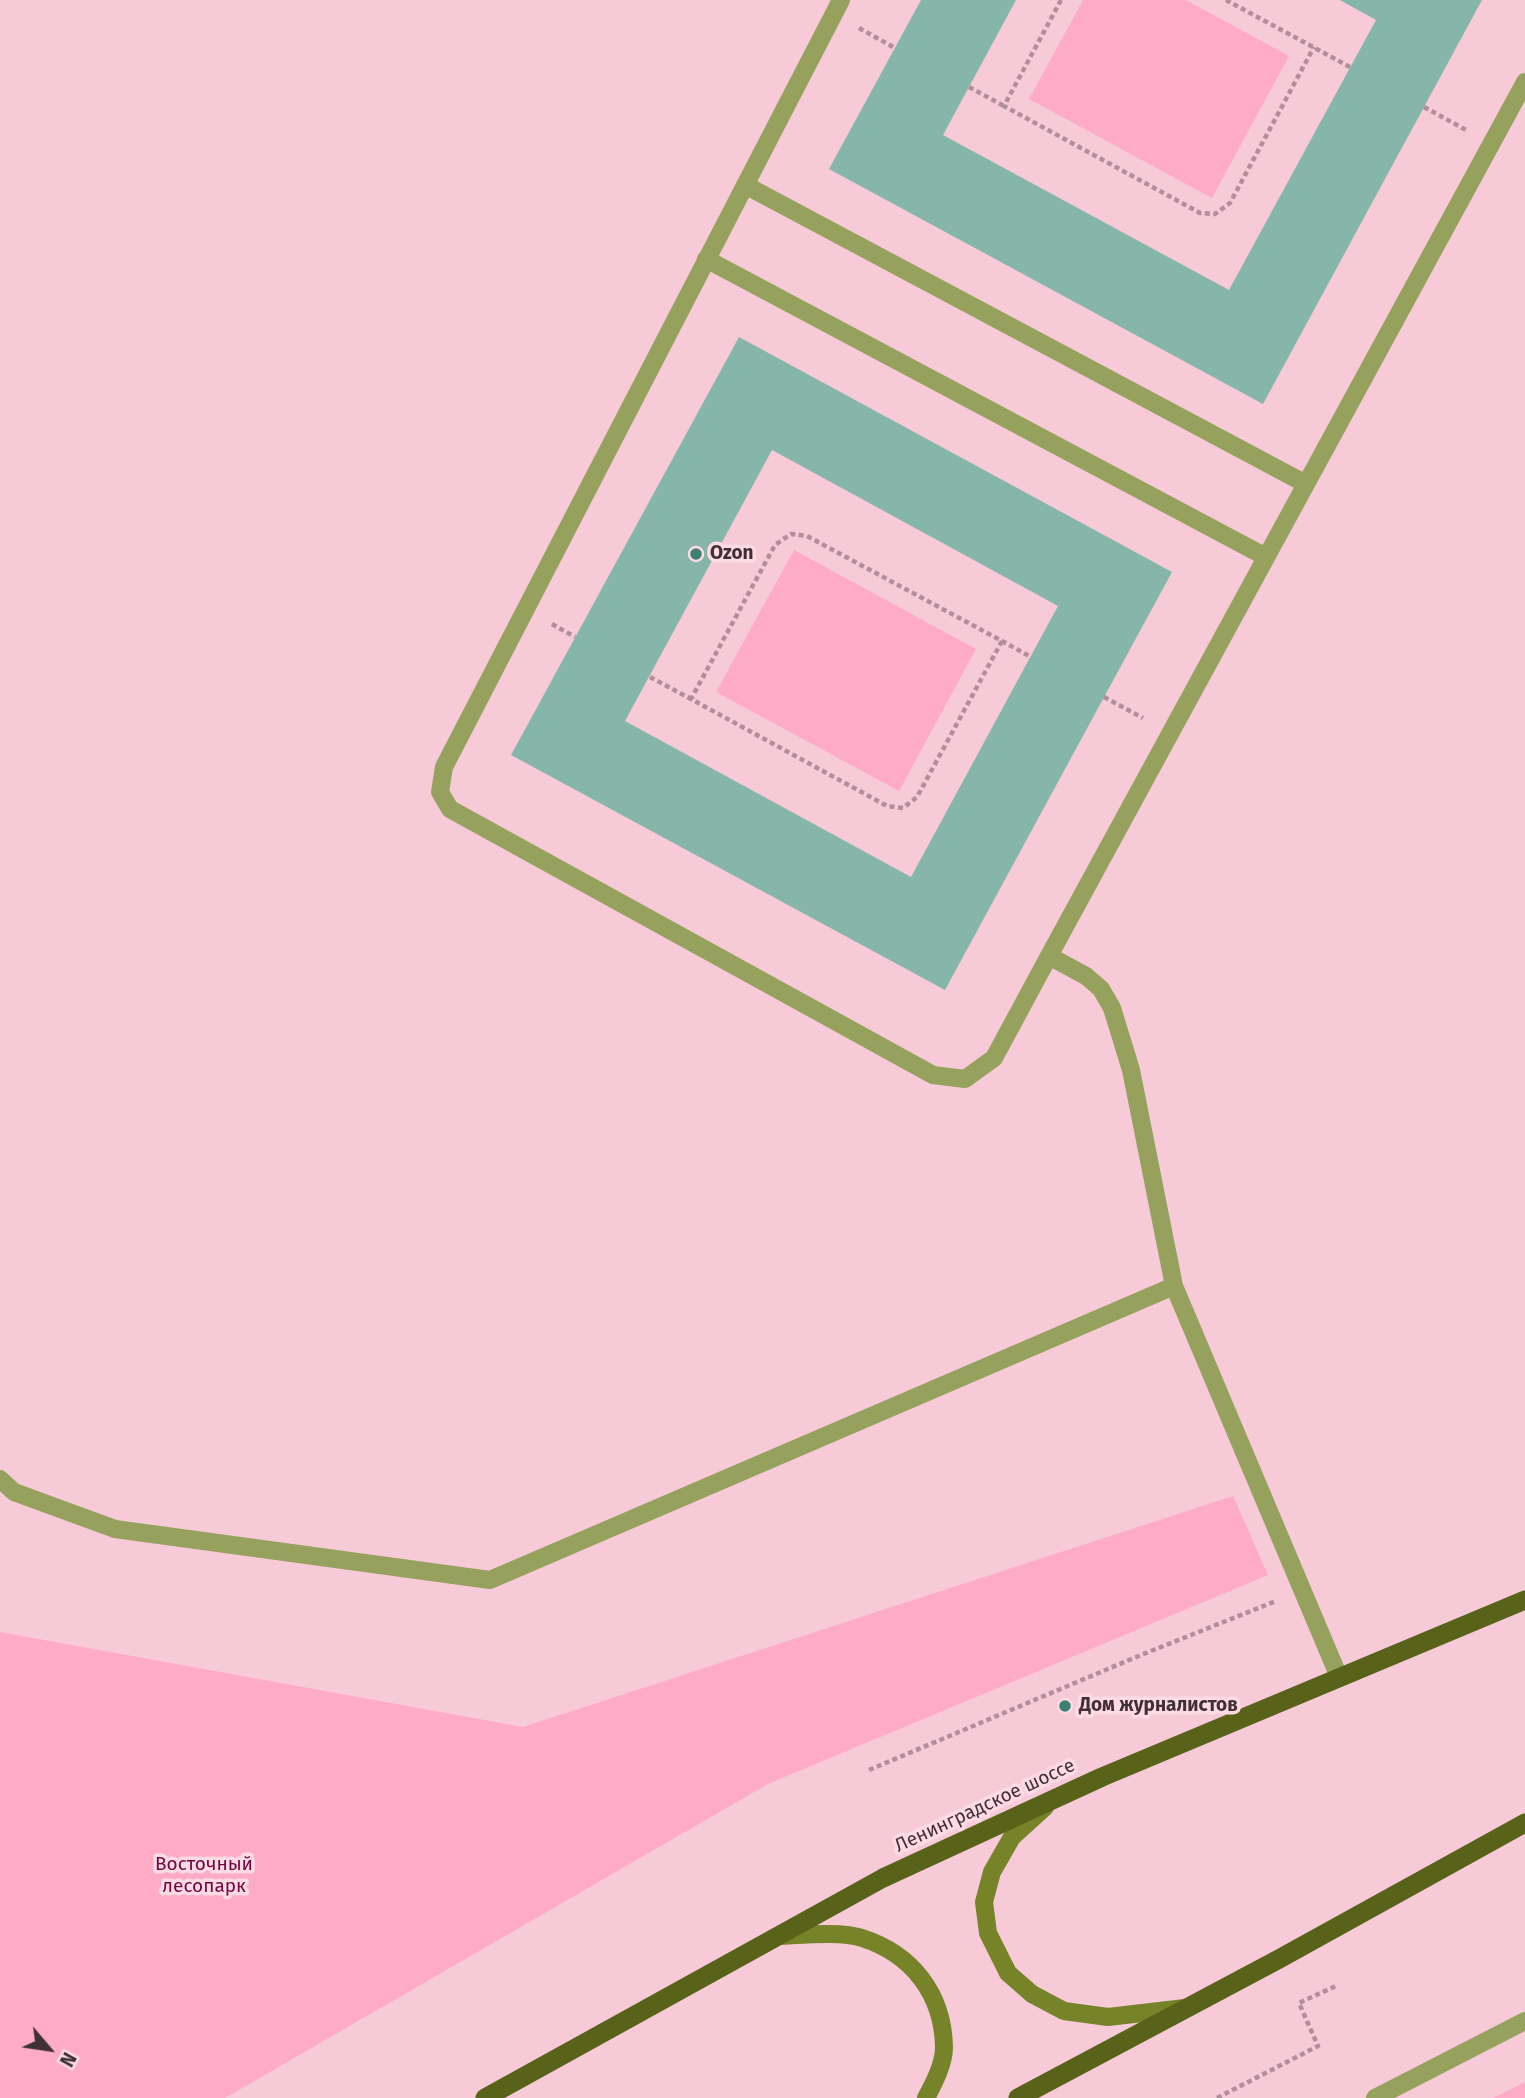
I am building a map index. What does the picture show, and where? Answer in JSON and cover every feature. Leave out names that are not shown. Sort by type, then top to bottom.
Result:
[{"type":"highway","name":"Ленинградское шоссе","points":[[485,2098],[883,1878],[1055,1798],[1525,1600]]},
{"type":"highway","points":[[1018,2098],[1279,1959],[1525,1823]]},
{"type":"main road","points":[[1055,1798],[1012,1837],[989,1882],[984,1902],[988,1933],[1007,1973],[1032,1994],[1064,2011],[1108,2017],[1189,2007]]},
{"type":"main road","points":[[780,1936],[859,1936],[895,1952],[925,1982],[939,2011],[944,2049],[936,2080],[926,2098]]},
{"type":"street","points":[[837,7],[444,767],[440,792],[450,809],[933,1075],[965,1079],[994,1058],[1525,82]]},
{"type":"street","points":[[745,185],[1306,484]]},
{"type":"street","points":[[706,259],[1266,557]]},
{"type":"street","points":[[1049,956],[1086,976],[1101,989],[1112,1008],[1131,1070],[1174,1286],[1339,1677]]},
{"type":"street","points":[[0,1479],[14,1492],[115,1529],[490,1580],[1174,1286]]},
{"type":"street","points":[[1375,2098],[1525,2021]]},
{"type":"path","points":[[1004,106],[1061,0]]},
{"type":"path","points":[[1226,0],[1350,67]]},
{"type":"path","points":[[837,7],[895,48]]},
{"type":"path","points":[[969,87],[1200,213],[1215,214],[1230,203],[1314,47]]},
{"type":"path","points":[[1424,107],[1492,144]]},
{"type":"path","points":[[691,699],[775,545],[791,534],[807,536],[1031,657]]},
{"type":"path","points":[[650,677],[887,806],[903,808],[917,797],[1002,641]]},
{"type":"path","points":[[1104,697],[1171,733]]},
{"type":"path","points":[[869,1770],[1141,1655],[1303,1591]]},
{"type":"path","points":[[1217,2098],[1318,2046],[1299,2003],[1338,1985]]},
{"type":"green space","points":[[1083,0],[1186,0],[1289,56],[1212,198],[1029,99]]},
{"type":"green space","points":[[794,550],[976,649],[899,791],[716,692]]},
{"type":"green space","name":"Восточный лесопарк","points":[[1233,1496],[1268,1575],[768,1784],[225,2098],[0,2098],[0,1632],[523,1727]]},
{"type":"green space","points":[[1525,2082],[1525,2098],[1493,2098]]},
{"type":"building","points":[[921,0],[1016,0],[943,135],[1229,290],[1376,20],[1340,0],[1482,0],[1263,404],[829,169]]},
{"type":"building","points":[[739,337],[1172,572],[945,990],[511,755]],"holes":[[[772,450],[1058,606],[911,877],[625,721]]]},
{"type":"place","name":"Ozon","points":[[696,554]]},
{"type":"place","name":"Дом журналистов","points":[[1065,1706]]}]
